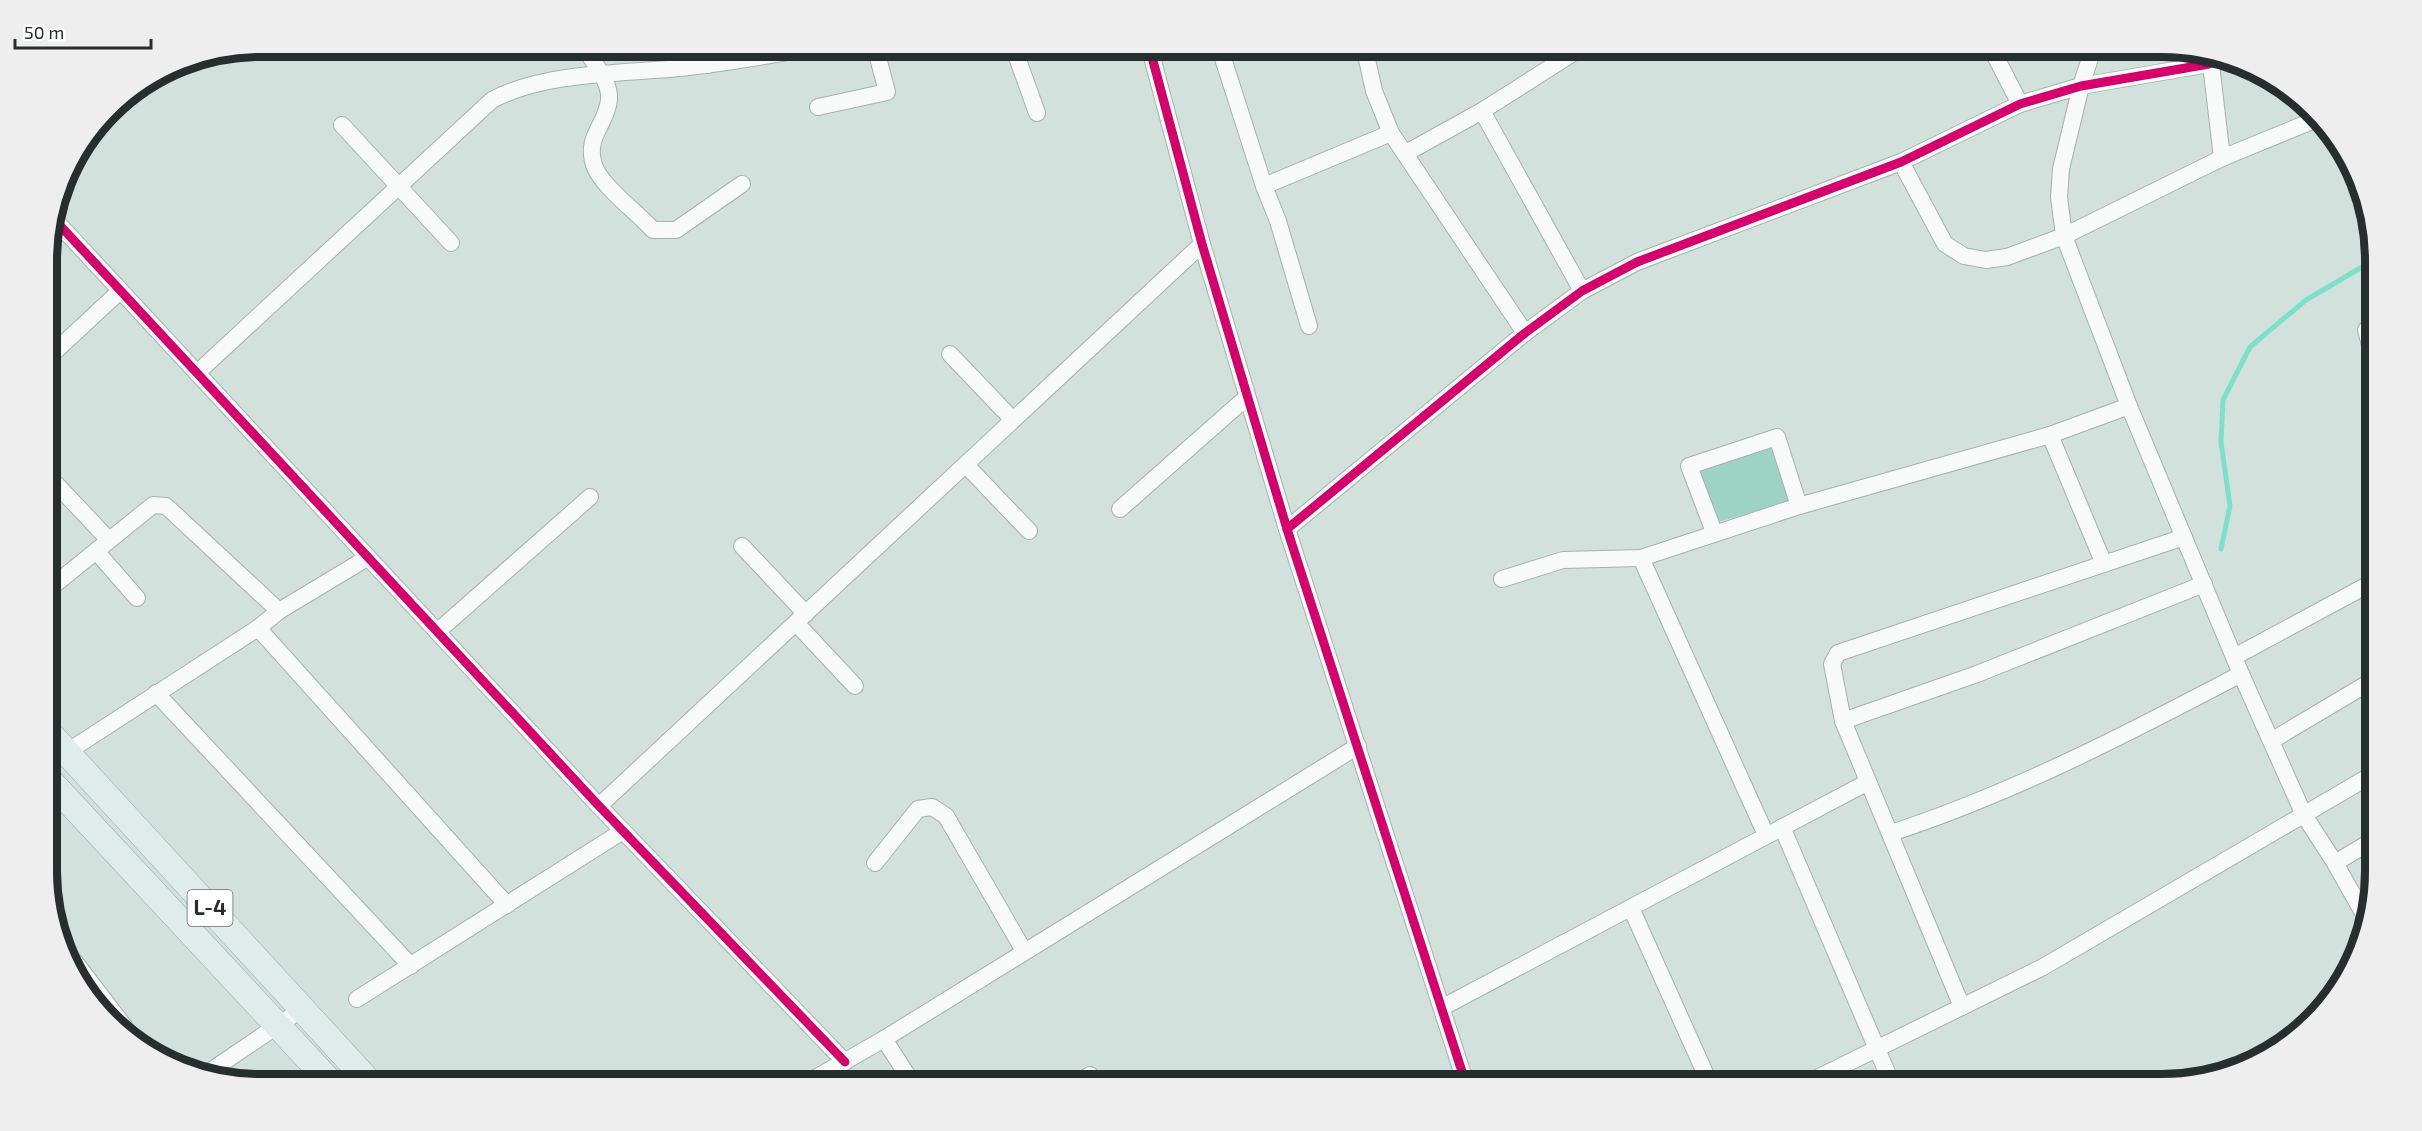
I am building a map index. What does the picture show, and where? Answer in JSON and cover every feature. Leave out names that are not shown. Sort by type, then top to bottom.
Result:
[{"type":"main road","name":"L-4","points":[[57,741],[362,1074]]},
{"type":"main road","name":"L-4","points":[[57,789],[323,1074]]},
{"type":"street","points":[[590,57],[603,76],[609,98],[591,143],[595,167],[613,192],[635,210],[653,230],[676,230],[742,184]]},
{"type":"street","points":[[707,57],[708,65]]},
{"type":"street","points":[[197,373],[492,100],[512,89],[540,82],[708,65],[757,57]]},
{"type":"street","points":[[818,107],[887,92],[878,57]]},
{"type":"street","points":[[1017,57],[1037,113]]},
{"type":"street","points":[[1152,57],[1202,244],[1287,529],[1443,1006],[1463,1074]]},
{"type":"street","points":[[1223,57],[1264,186],[1278,221],[1309,326]]},
{"type":"street","points":[[1366,57],[1374,92],[1391,133],[1525,333]]},
{"type":"street","points":[[1406,153],[1482,111],[1567,57]]},
{"type":"street","points":[[1996,57],[2020,104]]},
{"type":"street","points":[[2090,57],[2061,169],[2059,197],[2064,236],[2128,406],[2241,674],[2304,815],[2335,862],[2361,909]]},
{"type":"street","points":[[1287,529],[1525,333],[1582,291],[1637,262],[1901,162],[2020,104],[2081,86],[2202,61]]},
{"type":"street","points":[[2209,63],[2222,158]]},
{"type":"street","points":[[1482,111],[1582,291]]},
{"type":"street","points":[[1901,162],[1945,244],[1964,256],[1986,260],[2007,258],[2064,236],[2222,158],[2310,122]]},
{"type":"street","points":[[342,125],[451,243]]},
{"type":"street","points":[[1264,186],[1391,133]]},
{"type":"street","points":[[60,226],[599,806],[844,1062]]},
{"type":"street","points":[[599,806],[1202,244]]},
{"type":"street","points":[[57,350],[120,291]]},
{"type":"street","points":[[950,354],[1013,420]]},
{"type":"street","points":[[1120,508],[1248,397]]},
{"type":"street","points":[[1502,579],[1563,560],[1641,558],[1714,532],[1799,506],[2050,435],[2128,406]]},
{"type":"street","points":[[2050,435],[2104,564]]},
{"type":"street","points":[[1714,532],[1689,466],[1777,437],[1799,506]]},
{"type":"street","points":[[966,465],[1029,531]]},
{"type":"street","points":[[57,485],[109,540]]},
{"type":"street","points":[[437,632],[590,497]]},
{"type":"street","points":[[57,583],[153,505],[166,506],[279,611]]},
{"type":"street","points":[[1962,1007],[1843,721],[1832,664],[1839,653],[2184,537]]},
{"type":"street","points":[[742,546],[855,686]]},
{"type":"street","points":[[96,551],[137,598]]},
{"type":"street","points":[[67,752],[258,628],[279,611],[367,558]]},
{"type":"street","points":[[1641,558],[1766,835]]},
{"type":"street","points":[[1843,721],[1977,674],[2204,584]]},
{"type":"street","points":[[2234,657],[2365,586]]},
{"type":"street","points":[[258,628],[507,905]]},
{"type":"street","points":[[1891,833],[1957,811],[2116,740],[2241,674]]},
{"type":"street","points":[[2271,741],[2365,685]]},
{"type":"street","points":[[156,693],[411,966]]},
{"type":"street","points":[[823,1074],[884,1039],[1358,746]]},
{"type":"street","points":[[1825,1074],[2043,966],[2365,779]]},
{"type":"street","points":[[1443,1006],[1868,782]]},
{"type":"street","points":[[875,863],[918,808],[932,807],[946,816],[1024,951]]},
{"type":"street","points":[[1782,827],[1887,1074]]},
{"type":"street","points":[[357,999],[623,831]]},
{"type":"street","points":[[2335,862],[2365,845]]},
{"type":"street","points":[[1631,908],[1701,1074]]},
{"type":"street","points":[[214,1068],[302,1009]]},
{"type":"street","points":[[884,1039],[907,1074]]},
{"type":"green space","points":[[1773,446],[1789,502],[1718,522],[1699,471]]},
{"type":"waterway","points":[[2221,549],[2230,506],[2221,442],[2223,400],[2250,347],[2306,300],[2365,265]]},
{"type":"cycle path","points":[[1152,57],[1202,244],[1287,529],[1463,1074]]},
{"type":"cycle path","points":[[1287,529],[1525,333],[1582,291],[1637,262],[1901,162],[2020,104],[2081,86],[2209,64]]},
{"type":"cycle path","points":[[60,226],[599,806],[845,1062]]}]
